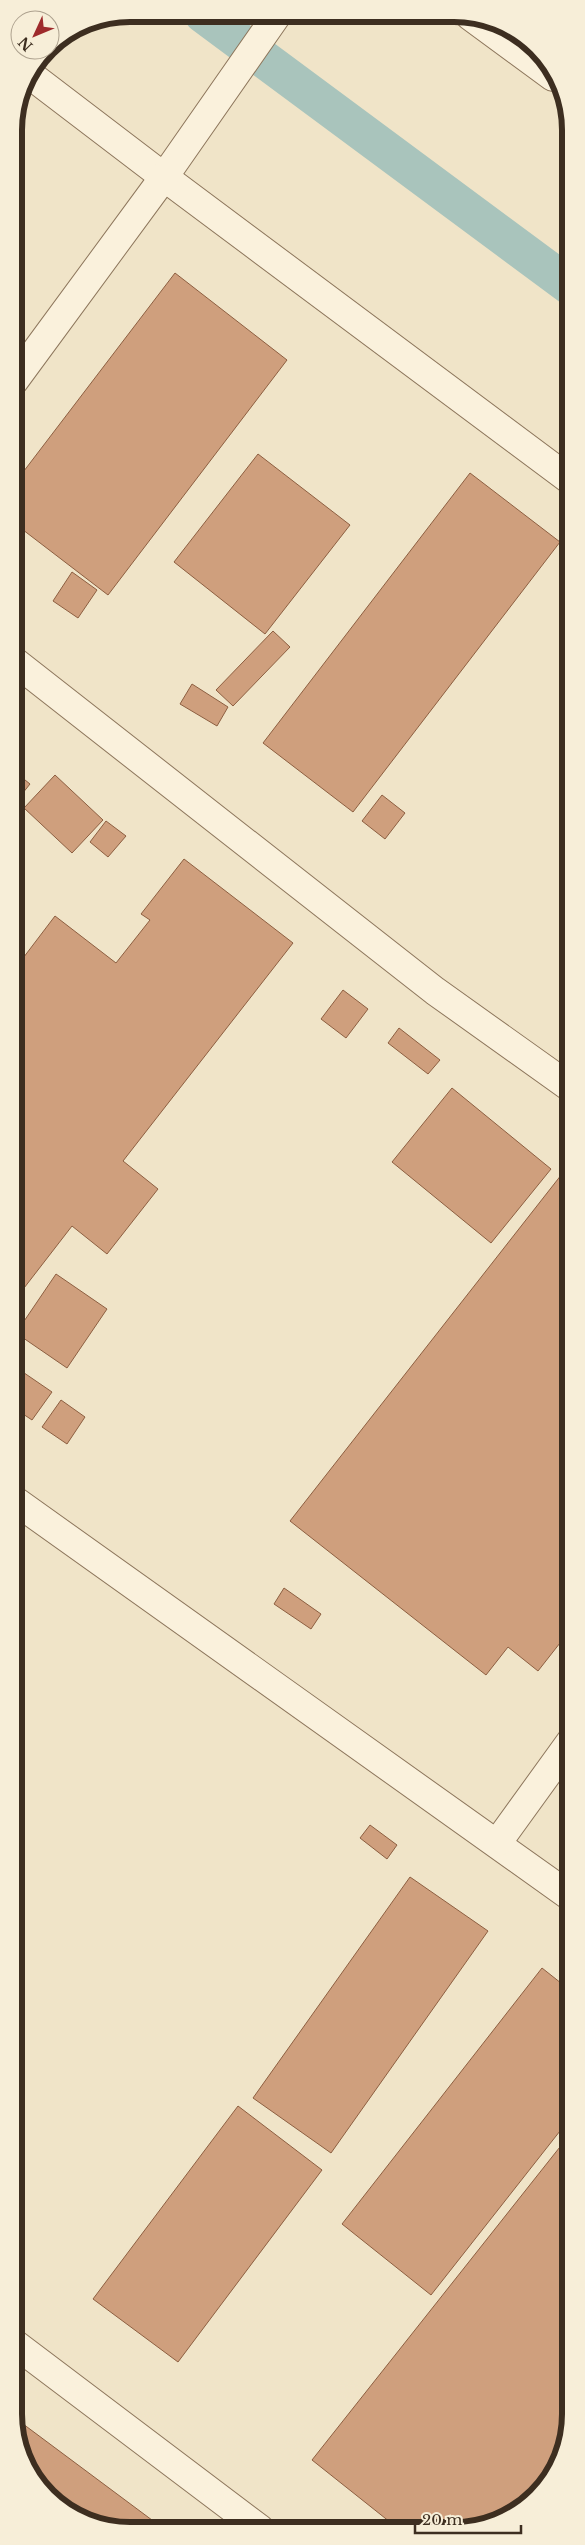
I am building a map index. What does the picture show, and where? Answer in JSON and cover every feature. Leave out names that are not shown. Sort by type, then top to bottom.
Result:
[{"type":"street","points":[[23,369],[164,177],[272,22]]},
{"type":"street","points":[[485,27],[543,70]]},
{"type":"street","points":[[36,79],[562,474]]},
{"type":"street","points":[[23,668],[435,992],[562,1082]]},
{"type":"street","points":[[22,1506],[498,1842],[562,1889]]},
{"type":"street","points":[[498,1842],[562,1753]]},
{"type":"street","points":[[22,2349],[249,2522]]},
{"type":"building","points":[[175,273],[287,360],[108,595],[23,530],[23,472]]},
{"type":"building","points":[[258,454],[350,525],[265,634],[174,562]]},
{"type":"building","points":[[470,473],[560,542],[353,812],[263,743]]},
{"type":"building","points":[[72,572],[97,590],[78,618],[53,601]]},
{"type":"building","points":[[273,631],[290,647],[233,706],[216,690]]},
{"type":"building","points":[[192,684],[228,707],[217,726],[180,704]]},
{"type":"building","points":[[55,775],[103,820],[72,853],[24,808]]},
{"type":"building","points":[[23,778],[30,784],[23,793]]},
{"type":"building","points":[[382,795],[405,813],[385,839],[362,821]]},
{"type":"building","points":[[106,821],[126,836],[108,857],[90,842]]},
{"type":"building","points":[[184,859],[293,943],[123,1161],[158,1189],[107,1254],[72,1226],[22,1290],[23,959],[55,916],[116,963],[150,920],[141,914]]},
{"type":"building","points":[[343,990],[368,1009],[346,1038],[321,1019]]},
{"type":"building","points":[[399,1028],[440,1060],[428,1074],[388,1043]]},
{"type":"building","points":[[452,1088],[551,1169],[491,1243],[392,1162]]},
{"type":"building","points":[[562,1174],[562,1640],[538,1671],[508,1647],[486,1675],[290,1521]]},
{"type":"building","points":[[56,1274],[107,1309],[67,1368],[22,1337],[22,1323]]},
{"type":"building","points":[[22,1372],[52,1392],[32,1420],[22,1414]]},
{"type":"building","points":[[61,1400],[85,1417],[67,1444],[42,1427]]},
{"type":"building","points":[[284,1588],[321,1614],[311,1629],[274,1604]]},
{"type":"building","points":[[370,1825],[397,1845],[387,1859],[360,1838]]},
{"type":"building","points":[[410,1877],[488,1931],[331,2153],[253,2098]]},
{"type":"building","points":[[542,1968],[562,1984],[562,2128],[431,2295],[342,2224]]},
{"type":"building","points":[[238,2106],[322,2170],[178,2362],[93,2299]]},
{"type":"building","points":[[562,2144],[562,2429],[554,2456],[536,2486],[508,2508],[489,2517],[469,2522],[390,2522],[312,2460]]},
{"type":"building","points":[[23,2424],[155,2522],[116,2522],[96,2517],[76,2508],[65,2500],[49,2486],[37,2468],[26,2442]]},
{"type":"waterway","points":[[214,22],[562,280]]}]
